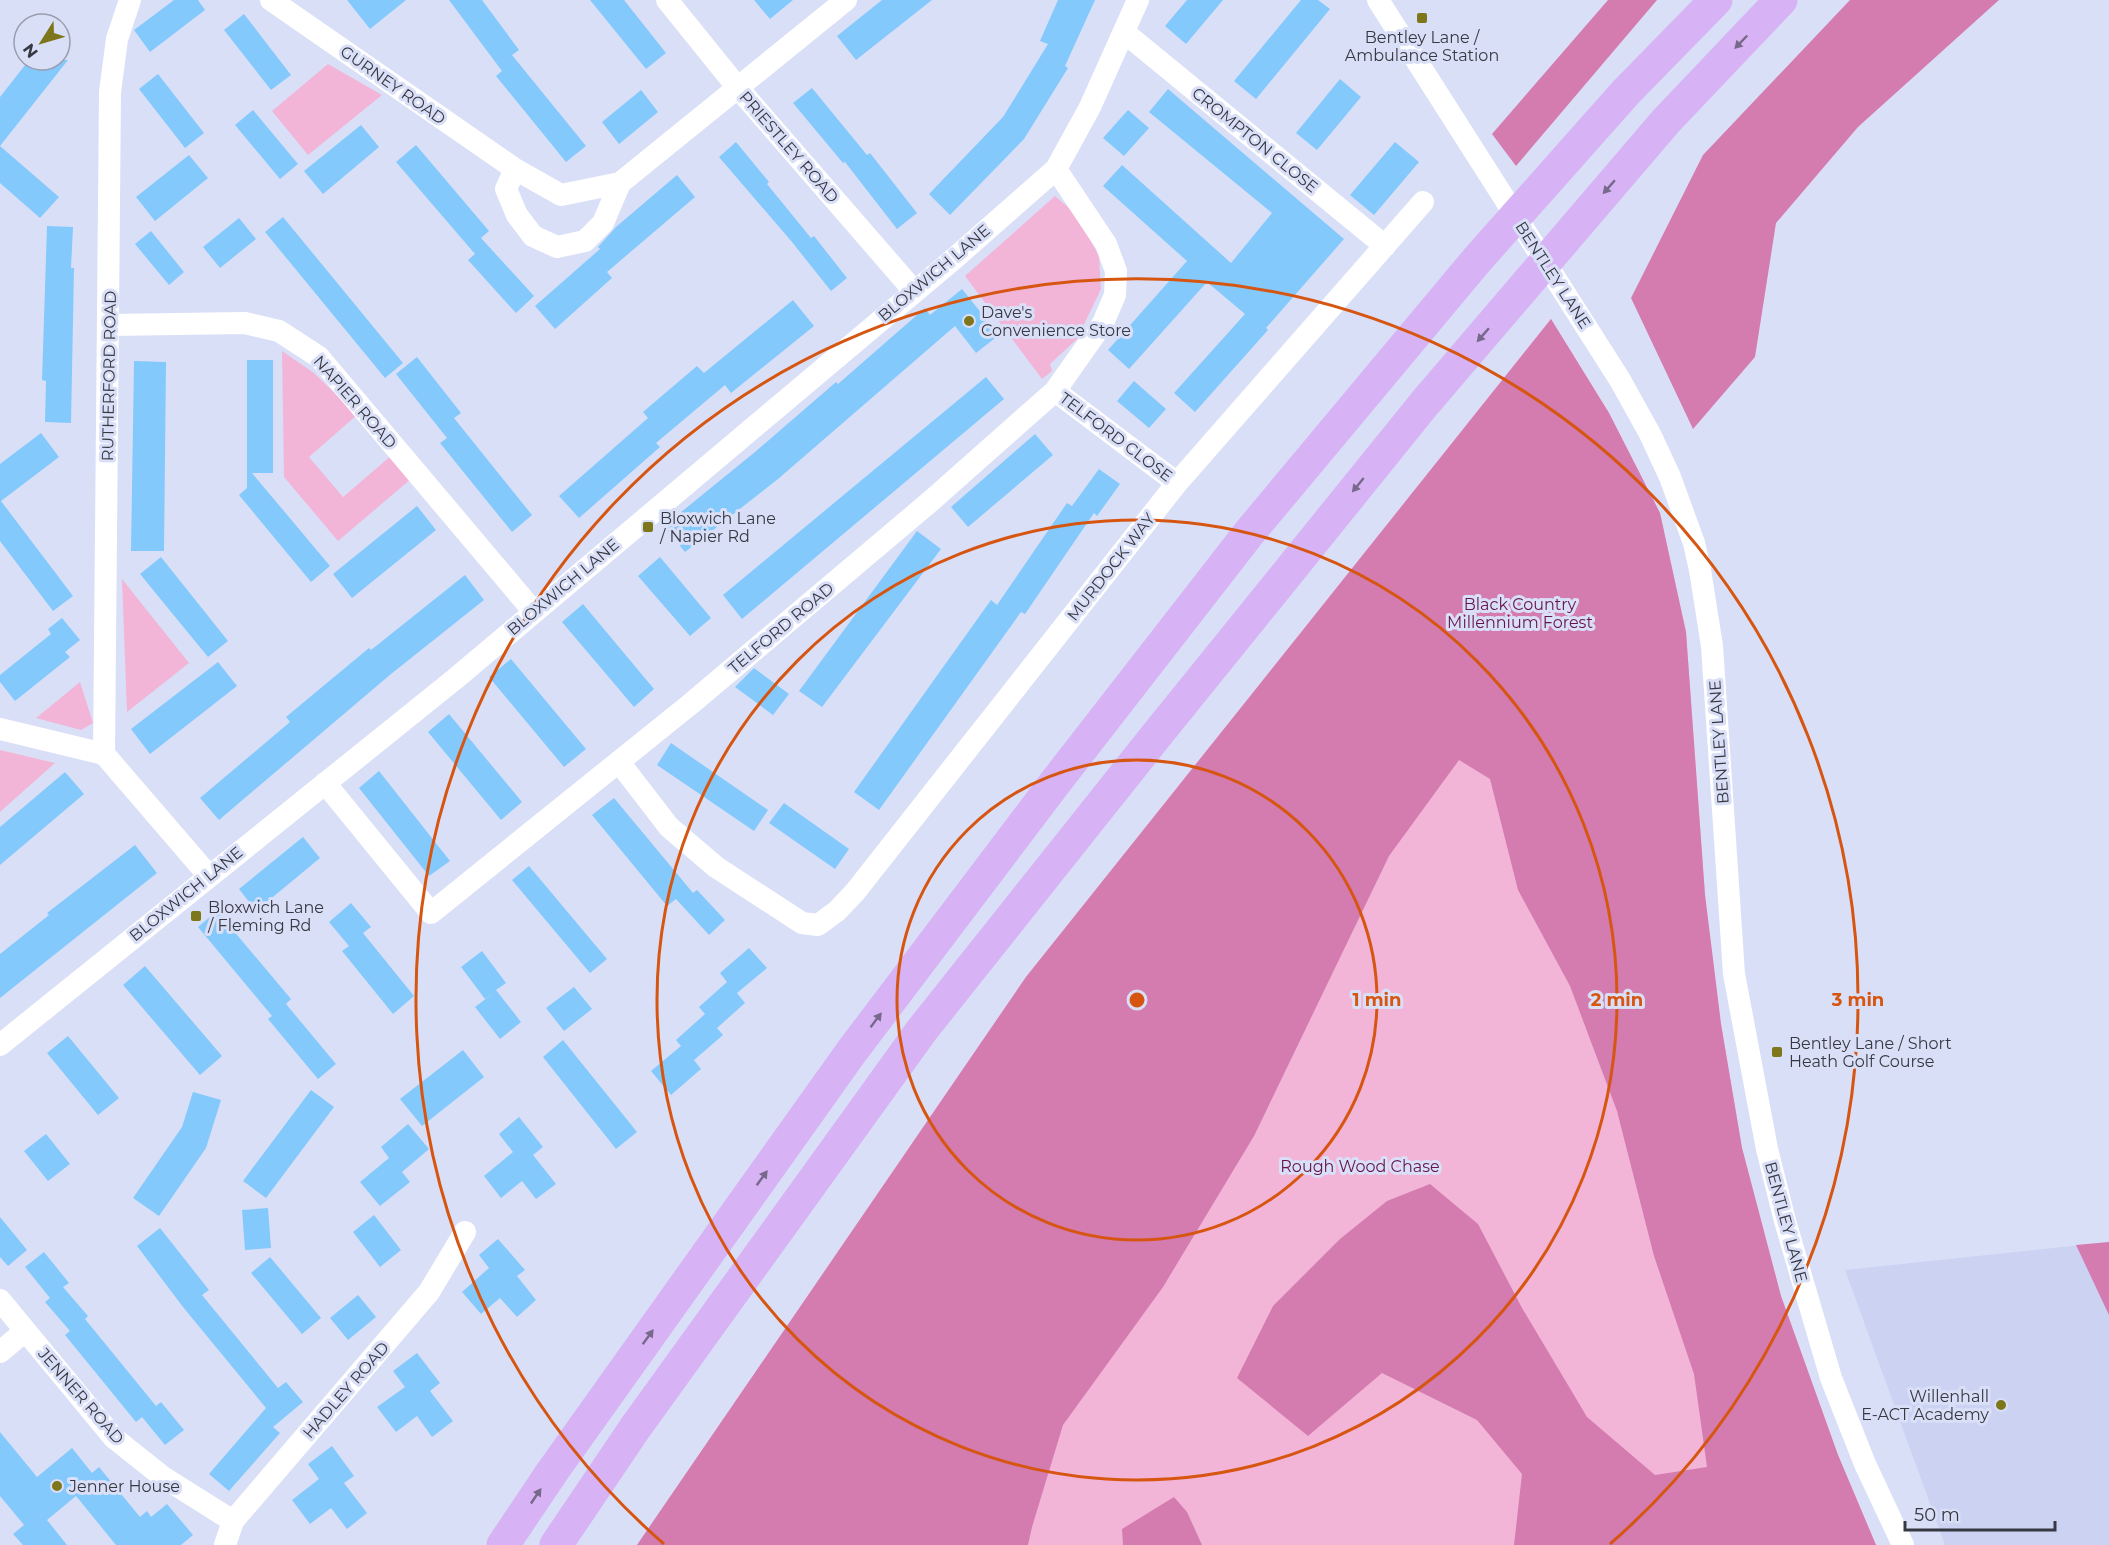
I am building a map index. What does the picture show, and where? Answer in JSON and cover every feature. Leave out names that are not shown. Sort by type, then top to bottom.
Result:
[{"type":"highway","points":[[504,1545],[552,1472],[852,1051],[1054,784],[1249,533],[1476,261],[1626,92],[1716,0]]},
{"type":"highway","points":[[556,1545],[642,1419],[922,1030],[1424,404],[1666,121],[1781,0]]},
{"type":"street","name":"RUTHERFORD ROAD","points":[[104,754],[110,92],[117,39],[130,0]]},
{"type":"street","name":"GURNEY ROAD","points":[[271,0],[514,170],[561,195],[620,183],[846,0]]},
{"type":"street","name":"PRIESTLEY ROAD","points":[[667,0],[738,88],[914,291]]},
{"type":"street","name":"BLOXWICH LANE","points":[[0,1045],[454,679],[1056,169],[1090,106],[1138,0]]},
{"type":"street","name":"BENTLEY LANE","points":[[1378,0],[1620,380],[1670,477],[1694,543],[1712,646],[1734,974],[1767,1149],[1785,1221],[1831,1378],[1865,1464],[1903,1545]]},
{"type":"street","name":"CROMPTON CLOSE","points":[[1125,33],[1385,246]]},
{"type":"street","name":"TELFORD ROAD","points":[[325,783],[431,913],[693,702],[932,500],[1055,391],[1103,323],[1115,295],[1116,270],[1106,244],[1056,169]]},
{"type":"street","name":"GURNEY ROAD","points":[[514,170],[506,189],[517,215],[533,236],[557,247],[585,241],[603,223],[620,183]]},
{"type":"street","name":"MURDOCK WAY","points":[[619,762],[669,827],[716,867],[802,923],[818,925],[837,911],[855,892],[1177,483],[1423,202]]},
{"type":"street","name":"NAPIER ROAD","points":[[109,325],[246,323],[279,331],[318,357],[534,612]]},
{"type":"street","name":"TELFORD CLOSE","points":[[1055,391],[1177,483]]},
{"type":"street","points":[[0,729],[104,754],[208,876]]},
{"type":"street","name":"HADLEY ROAD","points":[[225,1545],[233,1521],[429,1292],[465,1232]]},
{"type":"street","name":"JENNER ROAD","points":[[0,1300],[114,1438],[163,1477],[233,1521]]},
{"type":"street","points":[[0,1352],[25,1331]]},
{"type":"shaded area","name":"Willenhall E-ACT Academy","points":[[2109,1242],[2109,1545],[1945,1545],[1845,1270]]},
{"type":"green space","points":[[1608,0],[1657,0],[1516,166],[1492,134]]},
{"type":"green space","points":[[1850,0],[1999,0],[1858,127],[1776,223],[1755,357],[1693,429],[1631,298],[1703,155]]},
{"type":"green space","points":[[328,64],[382,95],[308,155],[272,111]]},
{"type":"green space","points":[[1055,196],[1076,214],[1099,256],[1101,289],[1077,339],[1050,364],[1052,371],[1042,379],[965,276]]},
{"type":"green space","name":"Black Country Millennium Forest","points":[[1551,319],[1609,413],[1660,513],[1686,632],[1705,895],[1721,1024],[1742,1148],[1781,1296],[1838,1455],[1876,1545],[637,1545],[1026,977]]},
{"type":"green space","name":"Black Country Millennium Forest","points":[[1551,319],[1609,413],[1660,513],[1686,632],[1705,895],[1721,1024],[1742,1148],[1781,1296],[1838,1455],[1876,1545],[1514,1545],[1522,1474],[1477,1420],[1382,1373],[1308,1436],[1237,1378],[1273,1306],[1340,1239],[1387,1201],[1430,1184],[1478,1224],[1522,1308],[1587,1417],[1655,1475],[1707,1467],[1694,1374],[1654,1256],[1617,1111],[1570,986],[1518,890],[1490,779],[1459,760],[1389,856],[1254,1136],[1163,1287],[1063,1425],[1028,1545],[637,1545],[1026,977]]},
{"type":"green space","points":[[282,351],[314,373],[357,415],[309,457],[343,497],[392,455],[411,479],[338,541],[284,477]]},
{"type":"green space","points":[[122,579],[189,663],[127,712]]},
{"type":"green space","points":[[80,682],[93,723],[81,730],[36,718]]},
{"type":"green space","points":[[0,750],[55,763],[0,812]]},
{"type":"green space","points":[[2109,1242],[2109,1315],[2076,1245]]},
{"type":"green space","points":[[1174,1497],[1187,1512],[1202,1545],[1123,1545],[1122,1529]]},
{"type":"building","points":[[174,0],[198,0],[205,10],[150,52],[134,30]]},
{"type":"building","points":[[347,0],[406,0],[370,29]]},
{"type":"building","points":[[449,0],[482,0],[519,50],[512,55],[586,146],[566,162],[496,76],[502,71]]},
{"type":"building","points":[[590,0],[624,0],[666,53],[646,69]]},
{"type":"building","points":[[754,0],[793,0],[770,19]]},
{"type":"building","points":[[882,0],[932,0],[856,60],[837,36]]},
{"type":"building","points":[[1058,0],[1095,0],[1065,66],[1068,68],[1024,139],[950,215],[929,194],[1003,117],[1048,44],[1040,41]]},
{"type":"building","points":[[1187,0],[1223,0],[1186,44],[1165,26]]},
{"type":"building","points":[[1301,0],[1318,0],[1330,9],[1256,99],[1234,81]]},
{"type":"building","points":[[244,14],[291,75],[271,90],[224,30]]},
{"type":"building","points":[[20,72],[59,72],[0,146],[0,97]]},
{"type":"building","points":[[158,74],[204,133],[185,148],[139,89]]},
{"type":"building","points":[[1340,79],[1361,97],[1317,150],[1296,133]]},
{"type":"building","points":[[812,88],[867,155],[870,153],[917,213],[897,229],[845,162],[843,163],[793,103]]},
{"type":"building","points":[[1168,89],[1344,239],[1266,328],[1268,330],[1195,412],[1174,393],[1245,314],[1207,282],[1129,369],[1108,350],[1187,261],[1103,186],[1122,165],[1231,263],[1272,213],[1149,112]]},
{"type":"building","points":[[641,90],[658,112],[619,144],[602,122]]},
{"type":"building","points":[[253,110],[298,164],[280,179],[235,125]]},
{"type":"building","points":[[1128,110],[1149,128],[1124,156],[1103,138]]},
{"type":"building","points":[[361,125],[379,147],[323,194],[304,171]]},
{"type":"building","points":[[736,142],[811,238],[814,236],[847,278],[831,291],[719,157]]},
{"type":"building","points":[[1395,142],[1419,162],[1374,215],[1350,195]]},
{"type":"building","points":[[416,145],[489,231],[481,238],[534,296],[516,313],[468,260],[475,254],[396,162]]},
{"type":"building","points":[[0,146],[59,197],[40,218],[0,183]]},
{"type":"building","points":[[189,155],[208,178],[155,221],[136,197]]},
{"type":"building","points":[[677,175],[695,197],[607,272],[612,278],[555,329],[535,306],[600,249],[598,247],[616,227]]},
{"type":"building","points":[[283,217],[403,363],[385,378],[265,232]]},
{"type":"building","points":[[239,218],[256,239],[220,268],[203,247]]},
{"type":"building","points":[[47,226],[73,227],[71,423],[45,422],[46,381],[42,380]]},
{"type":"building","points":[[151,231],[184,272],[169,285],[135,244]]},
{"type":"building","points":[[962,289],[999,335],[976,353],[955,326],[778,479],[685,552],[664,526],[836,382],[838,384],[925,308],[930,315]]},
{"type":"building","points":[[793,300],[814,326],[731,393],[725,385],[656,443],[660,447],[579,518],[559,496],[648,418],[643,412],[697,366],[704,373]]},
{"type":"building","points":[[417,357],[461,413],[454,418],[532,515],[512,532],[440,443],[447,438],[396,374]]},
{"type":"building","points":[[247,360],[273,360],[273,473],[252,473],[330,566],[311,582],[239,495],[247,488]]},
{"type":"building","points":[[134,361],[166,362],[164,551],[131,551]]},
{"type":"building","points":[[986,377],[1004,399],[742,619],[723,595]]},
{"type":"building","points":[[1134,381],[1166,409],[1149,428],[1117,401]]},
{"type":"building","points":[[41,433],[59,457],[1,501],[73,596],[53,611],[0,541],[0,464]]},
{"type":"building","points":[[1035,434],[1053,455],[968,527],[951,507]]},
{"type":"building","points":[[1099,469],[1120,484],[1097,516],[1094,513],[1025,614],[1021,612],[879,810],[854,792],[991,600],[997,605],[1067,503],[1072,506]]},
{"type":"building","points":[[417,506],[436,530],[352,598],[333,574]]},
{"type":"building","points":[[917,531],[941,549],[822,707],[799,691]]},
{"type":"building","points":[[161,557],[228,641],[208,657],[140,574]]},
{"type":"building","points":[[660,557],[711,618],[690,636],[638,576]]},
{"type":"building","points":[[465,575],[484,600],[391,674],[219,820],[200,798],[290,722],[286,717],[369,648],[371,650]]},
{"type":"building","points":[[583,604],[654,689],[634,707],[562,622]]},
{"type":"building","points":[[62,618],[80,640],[65,652],[70,657],[15,701],[0,682],[0,675],[51,634],[48,629]]},
{"type":"building","points":[[511,659],[586,749],[564,767],[489,677]]},
{"type":"building","points":[[218,662],[237,686],[150,754],[131,729]]},
{"type":"building","points":[[754,668],[789,694],[773,715],[735,687]]},
{"type":"building","points":[[449,714],[522,802],[501,820],[428,732]]},
{"type":"building","points":[[671,743],[768,810],[754,831],[657,765]]},
{"type":"building","points":[[379,771],[450,861],[429,876],[359,788]]},
{"type":"building","points":[[65,772],[84,794],[0,865],[0,827]]},
{"type":"building","points":[[614,798],[693,893],[697,890],[725,920],[709,935],[676,899],[667,906],[592,815]]},
{"type":"building","points":[[784,803],[849,849],[835,869],[769,823]]},
{"type":"building","points":[[303,837],[320,858],[256,911],[239,889]]},
{"type":"building","points":[[135,845],[157,873],[0,998],[0,954],[49,915],[47,913]]},
{"type":"building","points":[[529,866],[607,959],[590,973],[512,880]]},
{"type":"building","points":[[351,903],[371,927],[363,933],[414,996],[393,1014],[342,951],[349,946],[329,922]]},
{"type":"building","points":[[217,911],[291,999],[286,1004],[336,1064],[318,1079],[268,1019],[272,1016],[198,927]]},
{"type":"building","points":[[749,948],[767,968],[737,993],[745,1003],[717,1028],[723,1035],[694,1060],[701,1069],[671,1095],[651,1071],[681,1046],[676,1040],[705,1014],[699,1007],[727,982],[720,973]]},
{"type":"building","points":[[482,951],[506,983],[496,990],[521,1022],[500,1039],[475,1007],[496,991],[485,999],[461,967]]},
{"type":"building","points":[[145,966],[222,1056],[200,1075],[123,985]]},
{"type":"building","points":[[574,987],[592,1009],[564,1031],[546,1008]]},
{"type":"building","points":[[68,1036],[119,1098],[98,1115],[47,1053]]},
{"type":"building","points":[[563,1040],[637,1132],[616,1149],[543,1057]]},
{"type":"building","points":[[463,1050],[484,1077],[422,1126],[400,1099]]},
{"type":"building","points":[[311,1090],[334,1107],[266,1198],[243,1181]]},
{"type":"building","points":[[193,1092],[221,1100],[206,1148],[159,1216],[133,1198],[182,1127]]},
{"type":"building","points":[[519,1117],[543,1147],[533,1155],[556,1184],[536,1199],[522,1181],[501,1198],[484,1176],[513,1152],[499,1134]]},
{"type":"building","points":[[408,1124],[429,1149],[402,1172],[410,1182],[380,1206],[360,1182],[389,1158],[381,1147]]},
{"type":"building","points":[[46,1134],[70,1164],[48,1181],[24,1151]]},
{"type":"building","points":[[268,1208],[271,1248],[245,1250],[242,1210]]},
{"type":"building","points":[[374,1215],[401,1250],[380,1267],[353,1232]]},
{"type":"building","points":[[0,1217],[27,1250],[8,1266],[0,1257]]},
{"type":"building","points":[[160,1228],[209,1290],[202,1295],[278,1388],[286,1382],[303,1402],[273,1427],[280,1433],[229,1491],[209,1474],[266,1408],[183,1307],[137,1246]]},
{"type":"building","points":[[498,1239],[525,1270],[517,1276],[536,1300],[517,1317],[500,1298],[481,1314],[462,1292],[489,1268],[479,1255]]},
{"type":"building","points":[[44,1252],[69,1283],[63,1287],[88,1316],[85,1319],[156,1406],[161,1402],[184,1430],[165,1445],[142,1417],[136,1422],[65,1335],[70,1331],[45,1302],[50,1298],[25,1267]]},
{"type":"building","points":[[270,1257],[321,1318],[302,1334],[251,1273]]},
{"type":"building","points":[[358,1295],[376,1317],[348,1340],[330,1318]]},
{"type":"building","points":[[417,1353],[440,1383],[430,1391],[453,1421],[432,1437],[417,1416],[396,1432],[377,1407],[405,1387],[393,1371]]},
{"type":"building","name":"Jenner House","points":[[0,1432],[37,1477],[72,1448],[92,1473],[99,1467],[140,1517],[147,1511],[151,1517],[167,1504],[193,1535],[181,1545],[116,1545],[76,1496],[47,1520],[67,1545],[23,1545],[13,1534],[24,1525],[0,1496]]},
{"type":"building","points":[[332,1446],[354,1476],[344,1483],[367,1513],[347,1529],[331,1508],[310,1524],[292,1500],[319,1479],[308,1464]]},
{"type":"place","name":"Bentley Lane / Ambulance Station","points":[[1422,18]]},
{"type":"place","name":"Dave's Convenience Store","points":[[969,321]]},
{"type":"place","name":"Bloxwich Lane / Napier Rd","points":[[648,527]]},
{"type":"place","name":"Bloxwich Lane / Fleming Rd","points":[[196,916]]},
{"type":"place","name":"Bentley Lane / Short Heath Golf Course","points":[[1777,1052]]},
{"type":"place","name":"Willenhall E-ACT Academy","points":[[2001,1405]]},
{"type":"place","name":"Jenner House","points":[[57,1486]]},
{"type":"park label","name":"Rough Wood Chase","points":[[1360,1166]]}]
